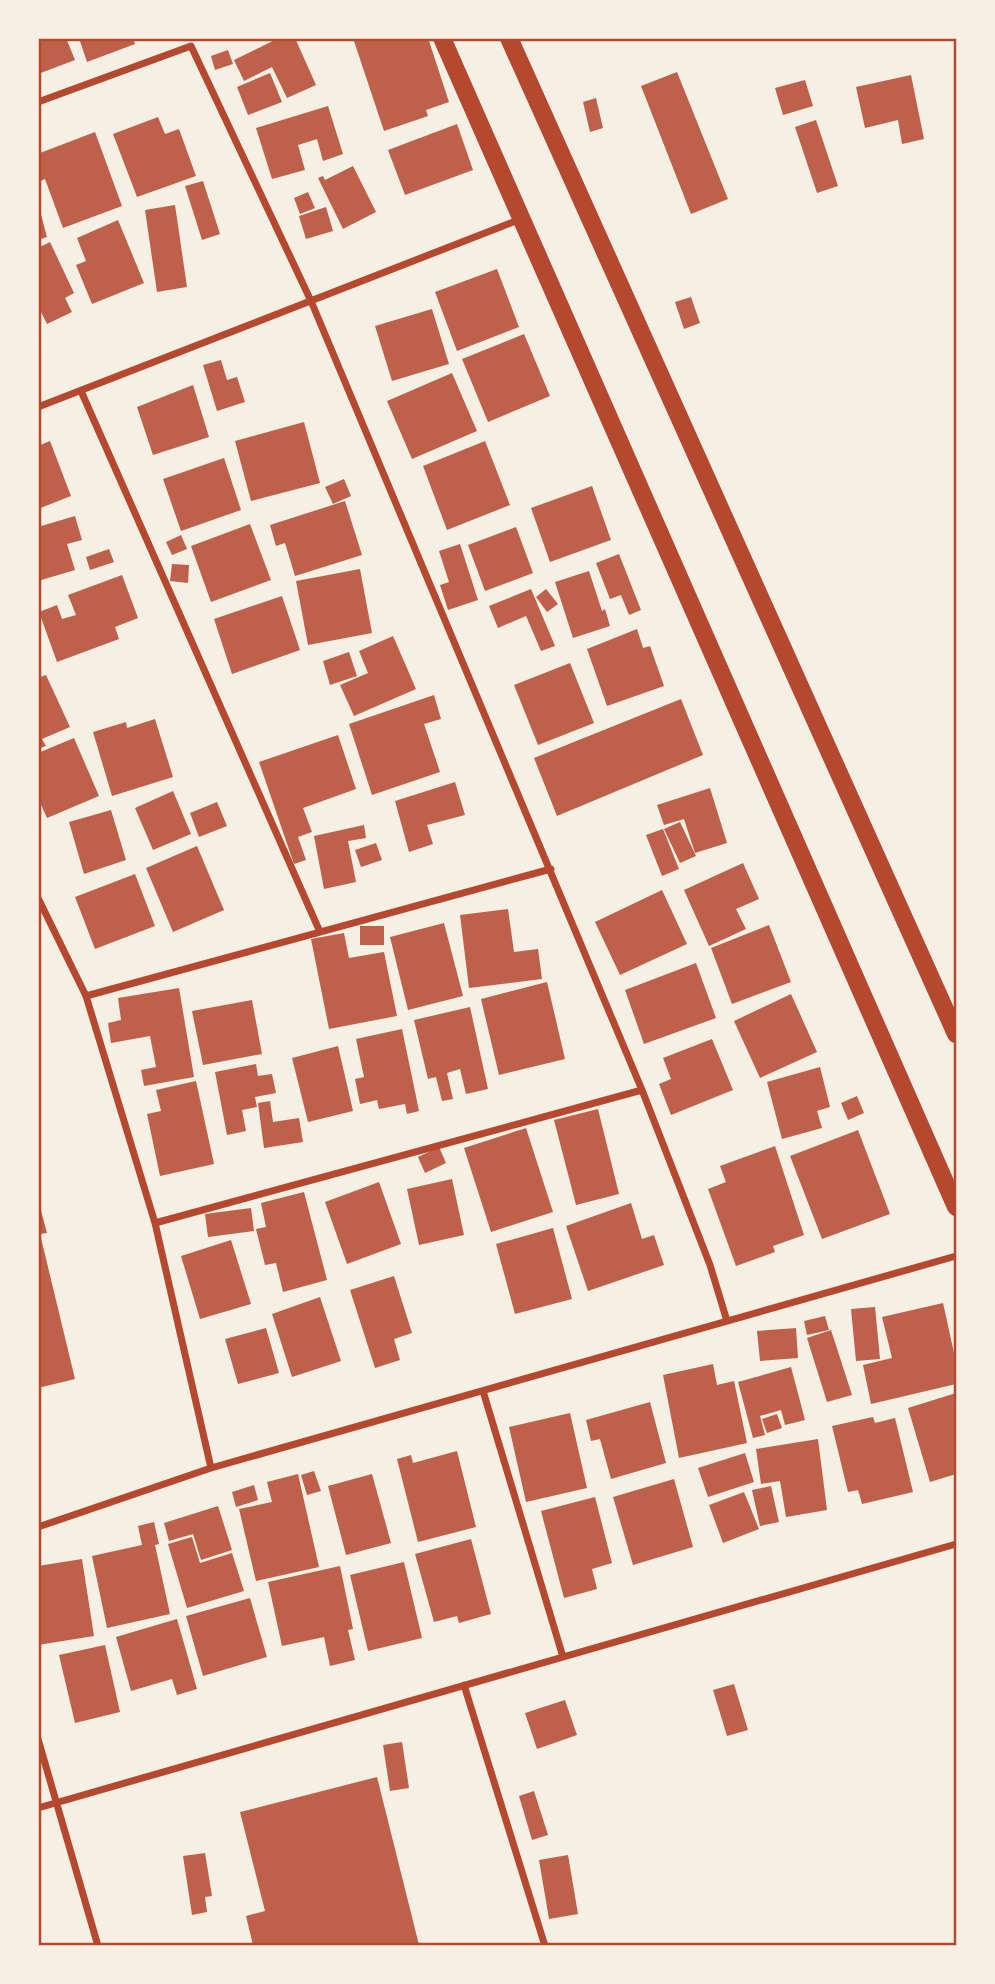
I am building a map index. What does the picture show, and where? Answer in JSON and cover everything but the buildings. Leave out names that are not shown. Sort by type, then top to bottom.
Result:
[{"type":"main road","points":[[442,38],[957,1207]]},
{"type":"main road","points":[[509,38],[957,1034]]},
{"type":"street","points":[[38,102],[189,42],[311,301],[551,869],[642,1090],[710,1265],[727,1321]]},
{"type":"street","points":[[38,407],[521,218]]},
{"type":"street","points":[[81,391],[320,932]]},
{"type":"street","points":[[86,996],[551,869]]},
{"type":"street","points":[[38,898],[86,996],[155,1223],[211,1468]]},
{"type":"street","points":[[155,1223],[642,1090]]},
{"type":"street","points":[[38,1527],[211,1468],[957,1256]]},
{"type":"street","points":[[483,1391],[563,1657]]},
{"type":"street","points":[[38,1808],[957,1544]]},
{"type":"street","points":[[464,1685],[545,1945]]},
{"type":"street","points":[[38,1739],[98,1945]]}]
